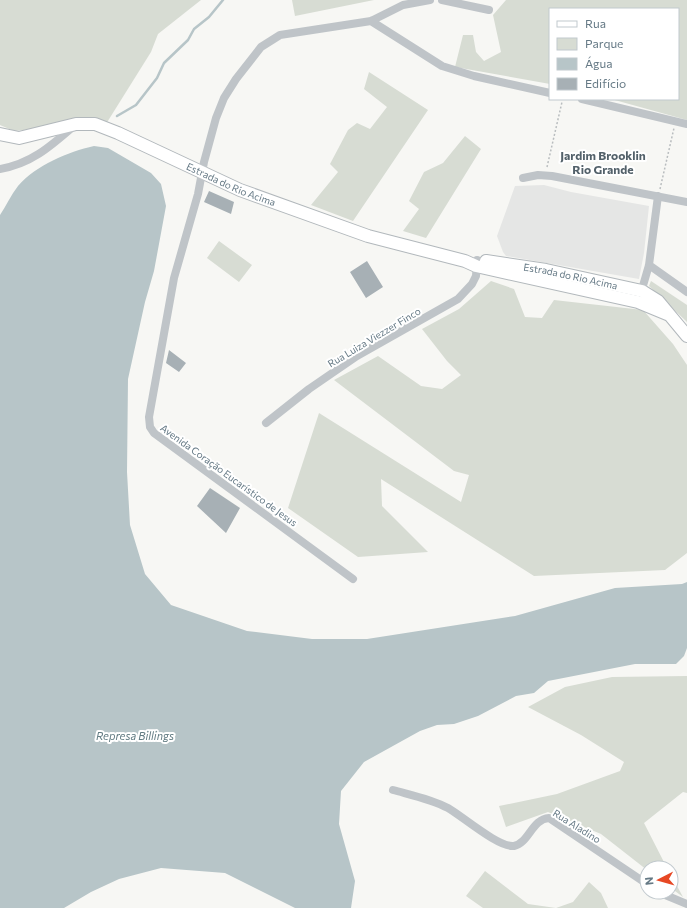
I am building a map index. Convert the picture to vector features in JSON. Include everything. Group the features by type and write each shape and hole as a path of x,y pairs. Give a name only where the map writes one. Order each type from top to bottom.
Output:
{"main road":[{"name":"Estrada do Rio Acima","path":"0,134 19,138 76,124 95,124 118,132 240,190 368,236 473,262 640,296 667,314 687,336"}],"street":[{"name":"Avenida Coração Eucarístico de Jesus","path":"353,579 154,433 150,426 149,417 174,278 198,194 216,118 224,98 236,78 261,47 270,40 287,33 371,21 403,5 430,0"},
{"path":"442,0 489,10"},
{"path":"371,21 442,66 474,76 549,92"},
{"path":"586,100 687,124"},
{"path":"0,169 28,161 42,153 76,124"},
{"path":"523,178 545,175 687,202"},
{"path":"640,296 649,265 658,196"},
{"name":"Rua Luiza Viezzer Finco","path":"266,423 310,389 357,356 458,299 472,284 476,276 473,262"},
{"path":"649,265 687,292"},
{"name":"Rua Aladino","path":"393,790 422,798 447,808 507,846 515,846 520,843 539,821 543,818 548,818 639,879"},
{"path":"677,900 687,904"}],"path":[{"path":"545,175 562,102"},
{"path":"658,196 676,121"}],"shaded area":[{"path":"544,185 571,192 649,206 644,253 639,279 506,256 497,236 515,186"}],"green space":[{"path":"0,0 201,0 158,34 151,52 106,124 75,121 54,123 33,129 14,131 0,125"},
{"path":"292,0 374,0 295,16"},
{"path":"506,0 687,0 687,120 615,100 679,100 679,8 549,8 549,84 455,67 463,35 473,35 476,52 484,61 501,52 493,15"},
{"path":"369,72 428,110 353,221 311,205 338,172 330,164 348,130 357,123 370,129 387,107 364,89"},
{"path":"465,136 481,149 426,238 403,231 419,209 409,201 424,172 443,163"},
{"path":"219,241 252,265 239,282 207,258"},
{"path":"491,281 514,289 525,317 542,318 554,300 643,310 673,344 687,365 687,553 665,570 534,576 381,479 382,506 428,552 358,557 288,508 319,413 461,502 469,475 454,471 334,380 378,356 421,386 442,389 461,375 447,361 422,329 459,309"},
{"path":"651,281 687,305 687,322 649,286"},
{"path":"687,676 687,793 683,792 644,823 663,860 639,860 639,864 601,834 548,812 506,827 499,806 557,794 620,771 624,762 581,735 528,707 565,687 612,677"},
{"path":"485,871 528,904 556,908 483,908 466,896"},
{"path":"589,882 601,893 608,908 556,908 573,902"}],"water":[{"name":"Represa Billings","path":"94,146 108,148 151,173 161,184 166,206 154,271 145,302 128,379 127,472 130,525 145,574 171,605 247,631 312,639 367,639 515,616 615,588 682,584 687,582 687,648 684,656 676,664 635,664 548,681 534,693 516,696 478,716 454,724 437,725 420,731 364,762 341,791 339,824 355,881 351,908 295,908 225,873 161,868 119,879 91,892 64,908 0,908 0,215 13,193 25,178 53,160"}],"building":[{"path":"209,191 234,202 231,214 204,202"},
{"path":"367,261 383,287 366,298 350,272"},
{"path":"169,350 186,363 179,372 166,363"},
{"path":"210,488 240,508 226,533 197,506"}],"waterway":[{"path":"117,116 136,105 157,78 164,63 188,40 194,29 209,17 223,0"}],"district":[{"name":"Jardim Brooklin Rio Grande","path":"603,162"}]}
